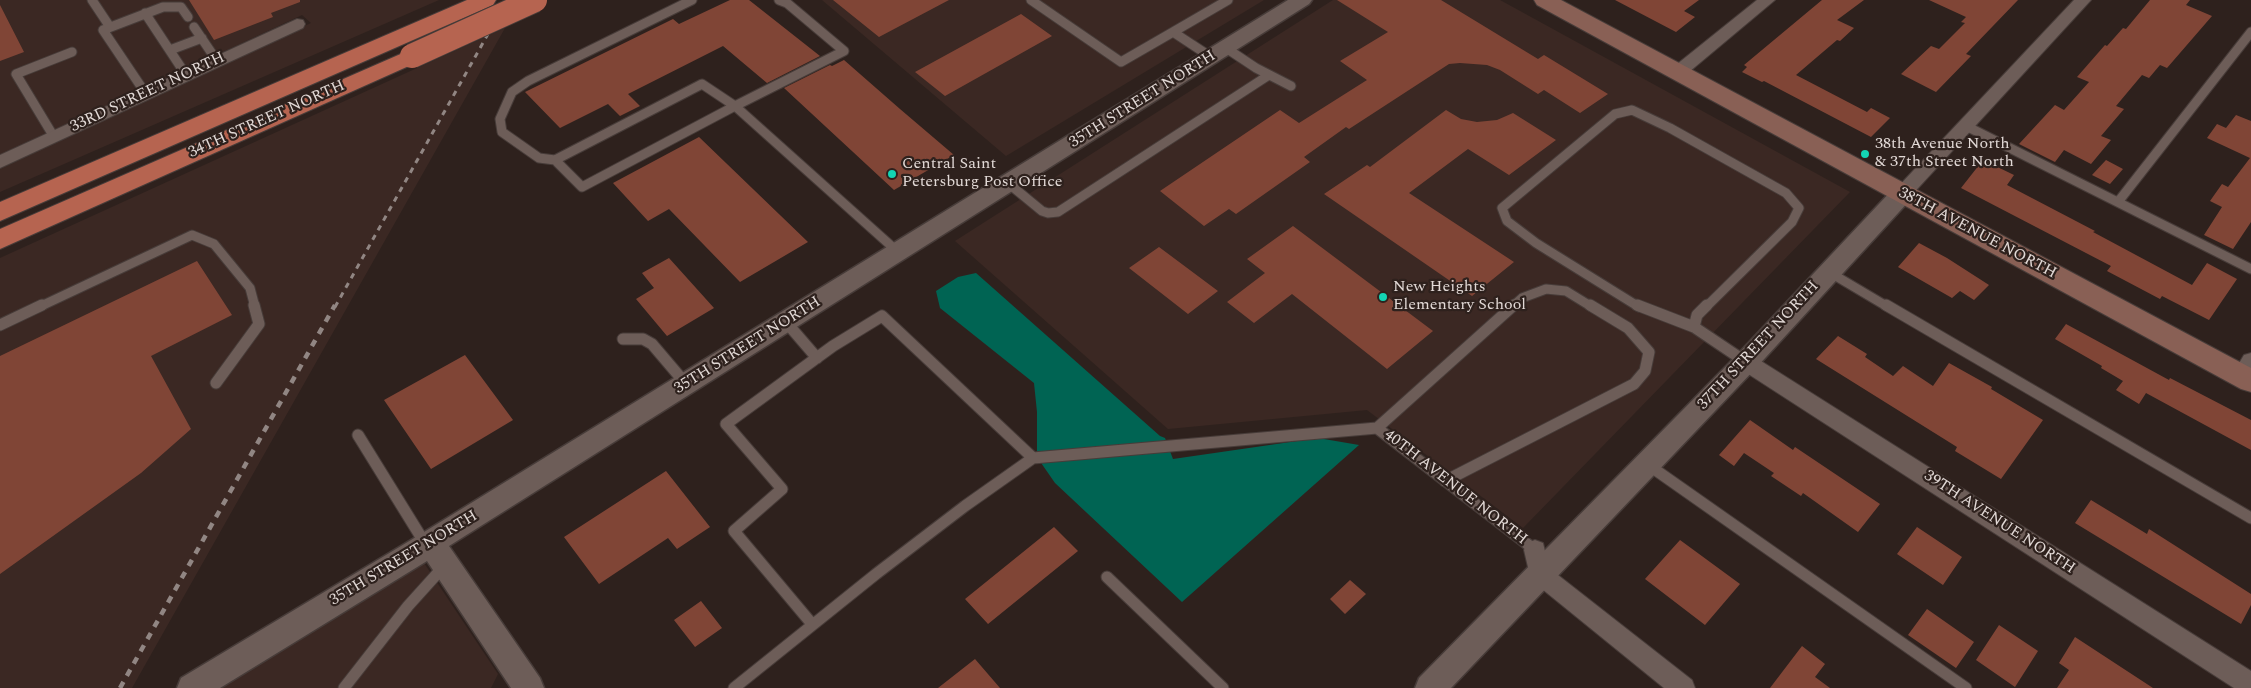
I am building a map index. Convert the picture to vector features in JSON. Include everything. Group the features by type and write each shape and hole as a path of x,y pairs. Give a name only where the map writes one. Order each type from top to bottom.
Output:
{"highway":[{"name":"34TH STREET NORTH","path":"0,212 485,0"},
{"name":"34TH STREET NORTH","path":"0,240 535,0"}],"main road":[{"name":"38TH AVENUE NORTH","path":"1545,0 1902,194 2248,373"}],"street":[{"name":"35TH STREET NORTH","path":"192,688 434,551 686,384 1302,0"},
{"path":"1677,73 1767,0"},
{"name":"37TH STREET NORTH","path":"1430,688 1537,562 1647,463 1746,362 2083,0"},
{"name":"33RD STREET NORTH","path":"0,162 296,24"},
{"name":"39TH AVENUE NORTH","path":"1746,362 2251,685"},
{"path":"434,551 529,688"},
{"name":"40TH AVENUE NORTH","path":"1537,562 1683,688"}],"lane":[{"path":"92,0 110,27"},
{"path":"145,13 154,4 151,0"},
{"path":"692,0 528,82 512,92 500,119 502,132 539,158 555,160 702,84 735,106 898,252"},
{"path":"555,160 582,187 844,51 787,4 779,0"},
{"path":"1031,0 1121,62 1228,0"},
{"path":"146,94 103,30 162,7 181,7 188,17"},
{"path":"145,13 186,75"},
{"path":"194,27 218,61"},
{"path":"1172,32 1291,86"},
{"path":"2118,202 2251,32"},
{"path":"170,50 202,38"},
{"path":"54,137 16,74 72,52"},
{"path":"1008,183 1042,211 1048,213 1058,212 1269,75"},
{"path":"1694,327 1697,315 1792,222 1799,208 1786,193 1670,128 1632,110 1615,114 1502,208 1507,221 1552,253 1643,309 1694,327 1746,362"},
{"path":"1966,126 2251,269"},
{"path":"0,326 192,235 214,244 250,288 259,324 216,383"},
{"path":"1829,272 2251,518"},
{"path":"734,688 812,624 965,506 1033,458 1377,428 1522,298 1546,289 1566,291 1628,328 1648,352 1645,371 1634,384 1445,481"},
{"path":"812,624 734,531 782,490 726,424 817,358 882,316 1033,458"},
{"path":"786,322 817,358"},
{"path":"623,340 642,339 652,344 686,384"},
{"name":"40TH AVENUE NORTH","path":"1377,428 1445,481 1537,562"},
{"path":"344,688 408,606 434,551 358,435"},
{"path":"1647,463 1966,688"},
{"path":"1107,577 1224,688"}],"shaded area":[{"path":"0,0 439,0 0,192 0,169 311,23 302,15 0,156"},
{"path":"822,0 1264,0 1006,156"},
{"name":"New Heights Elementary School","path":"1333,0 1500,0 1850,192 1523,528 1367,410 1168,429 955,241"},
{"path":"505,28 132,688 0,688 0,258"},
{"path":"976,273 1160,436 1165,438 1173,459 1318,438 1359,445 1182,602 1055,483 1037,457 1037,412 1034,383 940,308 936,291 958,277"},
{"path":"422,560 498,674 491,688 213,688"}],"building":[{"path":"189,0 300,0 300,2 271,13 273,17 214,40"},
{"path":"730,0 749,0 820,56 767,83 723,46 628,94 640,106 620,116 608,104 560,128 525,92 673,19 679,24"},
{"path":"833,0 949,0 879,37"},
{"path":"1337,0 1441,0 1538,59 1544,55 1608,94 1580,113 1544,90 1538,94 1500,70 1487,65 1449,64 1349,129 1346,127 1304,157 1310,162 1236,214 1229,209 1204,226 1160,191 1280,110 1299,123 1367,80 1340,61 1388,32"},
{"path":"1615,0 1699,0 1684,11 1695,17 1676,32"},
{"path":"1822,0 1864,0 1837,20 1854,28 1796,75 1867,112 1871,108 1890,118 1871,137 1764,81 1762,82 1742,72 1747,67 1744,65"},
{"path":"1929,0 2018,0 1966,54 1971,56 1936,92 1901,74 1931,46 1939,49 1965,23 1961,22 1966,17"},
{"path":"2150,0 2190,0 2186,5 2212,16 2167,68 2160,65 2149,78 2142,75 2116,106 2124,109 2101,136 2111,140 2091,164 2064,150 2055,162 2019,144 2055,105 2064,110 2089,82 2077,77 2105,45 2107,46 2123,28 2126,29"},
{"path":"0,5 24,52 0,61"},
{"path":"1021,14 1052,36 945,96 915,72"},
{"path":"844,60 954,155 894,190 784,88"},
{"path":"1446,110 1461,119 1477,122 1497,120 1513,113 1556,140 1509,175 1468,149 1409,193 1514,262 1472,296 1324,194 1367,165 1370,167"},
{"path":"2236,115 2251,121 2251,222 2233,249 2204,235 2222,207 2210,201 2222,184 2228,187 2250,158 2207,138 2217,124 2226,128"},
{"path":"699,137 808,242 740,282 669,209 648,221 613,183"},
{"path":"1983,160 2014,175 2007,185 2192,285 2207,263 2237,279 2209,320 2162,296 2160,299 2107,271 2111,266 1961,188"},
{"path":"2106,160 2123,169 2110,184 2092,175"},
{"path":"1293,226 1433,331 1387,369 1292,294 1254,323 1227,302 1265,273 1247,259"},
{"path":"1919,243 1947,258 1989,285 1974,300 1960,291 1952,298 1898,267"},
{"path":"1159,247 1218,291 1188,314 1129,268"},
{"path":"669,258 714,308 667,336 636,299 654,288 642,273"},
{"path":"197,261 232,315 151,356 191,429 141,473 0,574 0,356"},
{"path":"2066,324 2169,380 2170,378 2251,420 2251,450 2146,393 2139,404 2116,390 2123,381 2101,368 2102,366 2055,339"},
{"path":"1838,336 1867,354 1865,357 1893,376 1903,366 1933,386 1949,363 1992,387 1991,389 2043,420 2001,479 1955,451 1957,447 1816,359"},
{"path":"465,355 513,420 431,469 384,400"},
{"path":"1750,420 1793,450 1795,447 1880,504 1858,532 1803,493 1801,496 1771,476 1774,473 1744,453 1734,466 1719,455"},
{"path":"666,471 710,527 677,549 668,538 599,584 564,537"},
{"path":"2091,500 2147,534 2149,529 2251,594 2251,605 2241,624 2075,523"},
{"path":"1054,527 1078,551 988,624 965,599"},
{"path":"1917,527 1962,557 1943,585 1897,554"},
{"path":"1680,540 1740,584 1705,625 1645,579"},
{"path":"1350,580 1366,594 1345,614 1330,599"},
{"path":"701,601 722,628 695,647 674,620"},
{"path":"1927,609 1974,642 1956,668 1908,635"},
{"path":"1999,625 2038,651 2015,687 1976,660"},
{"path":"2075,637 2153,688 2057,688 2069,670 2059,663"},
{"path":"1802,646 1825,664 1815,677 1830,688 1770,688"},
{"path":"975,659 1000,688 938,688"}],"railway":[{"path":"335,307 507,0"},
{"path":"120,688 335,305"}],"place":[{"name":"38th Avenue North & 37th Street North","path":"1865,154"},
{"name":"Central Saint Petersburg Post Office","path":"892,174"},
{"name":"New Heights Elementary School","path":"1383,297"}]}
